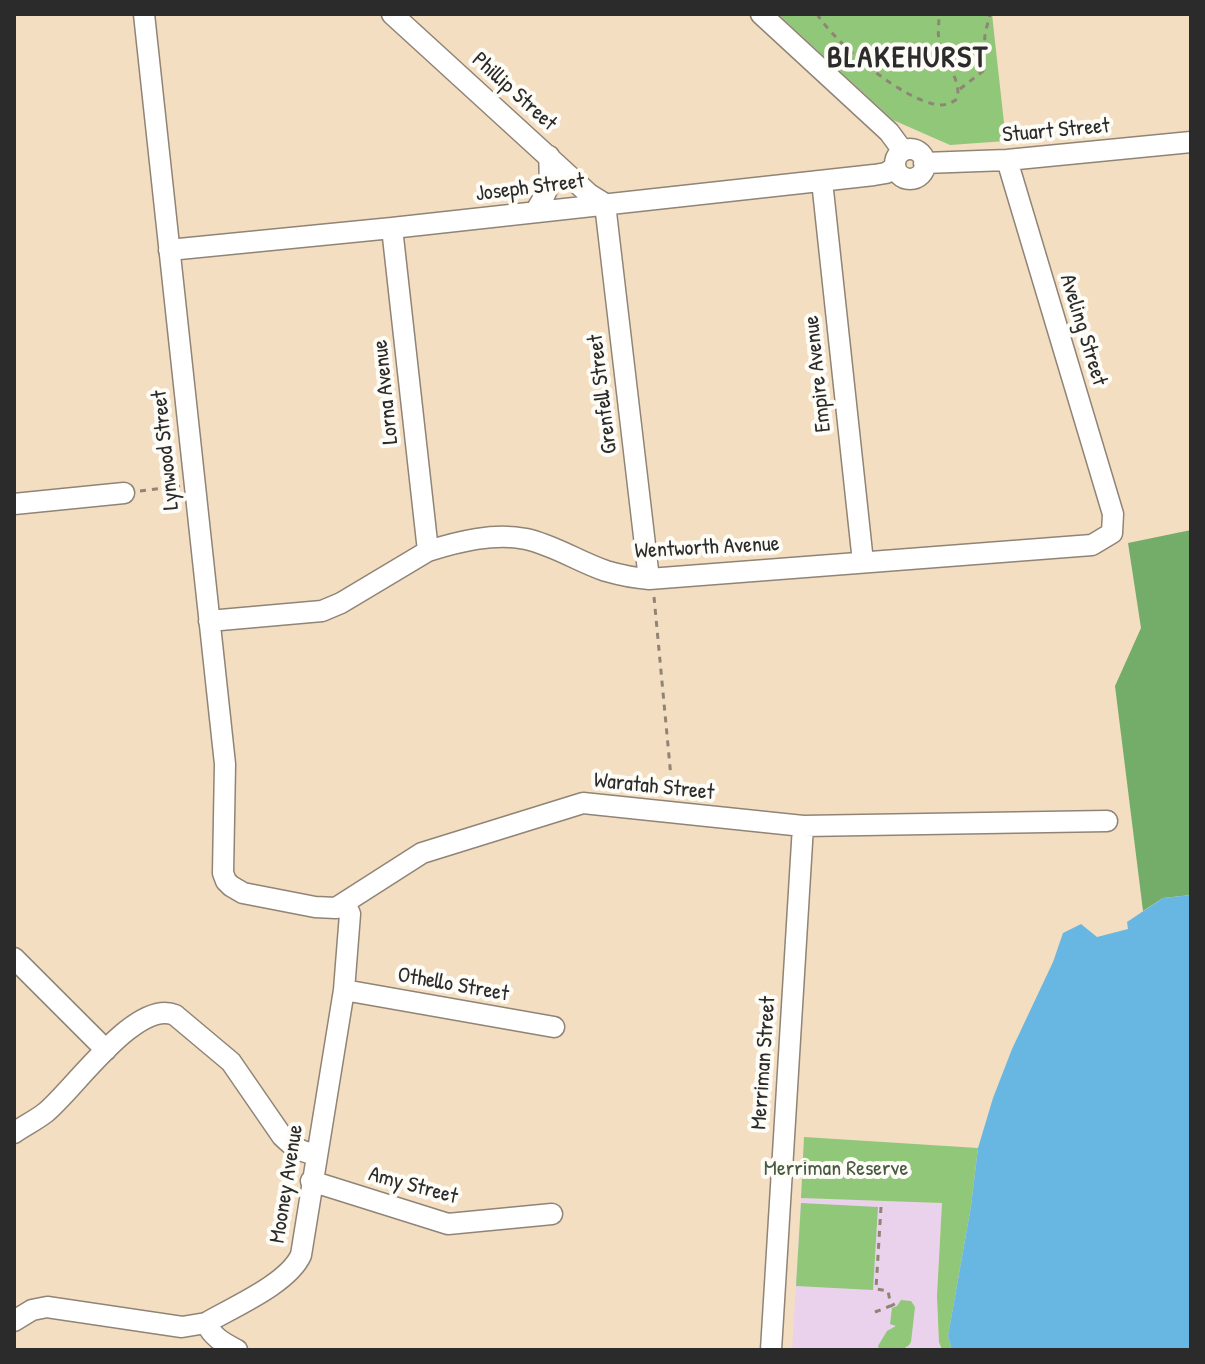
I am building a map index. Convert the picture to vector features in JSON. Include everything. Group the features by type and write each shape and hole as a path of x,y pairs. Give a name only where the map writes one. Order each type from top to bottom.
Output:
{"street":[{"name":"Lynwood Street","path":"144,14 226,779 223,867 226,881 243,893 315,907 336,908 345,903"},
{"name":"Phillip Street","path":"392,14 589,194 605,204"},
{"path":"761,14 889,132 899,159"},
{"name":"Stuart Street","path":"899,159 913,150 917,151 924,163 1007,160 1191,142"},
{"path":"535,212 551,180 549,156"},
{"name":"Joseph Street","path":"169,250 874,175 886,173 899,159"},
{"name":"Aveling Street","path":"1007,160 1113,514"},
{"name":"Empire Avenue","path":"822,181 863,562"},
{"name":"Grenfell Street","path":"605,204 649,579"},
{"name":"Lorna Avenue","path":"392,228 428,551"},
{"path":"14,504 124,493"},
{"name":"Wentworth Avenue","path":"209,621 322,611 428,551 482,539 522,538 604,570 649,579 1092,545 1112,533 1113,514"},
{"name":"Waratah Street","path":"345,903 422,853 578,804 803,826 1107,821"},
{"name":"Merriman Street","path":"771,1350 803,826"},
{"name":"Mooney Avenue","path":"14,1321 32,1310 47,1307 182,1327 206,1323 282,1279 295,1266 301,1255 344,990 350,914 345,903"},
{"path":"14,958 106,1050"},
{"name":"Othello Street","path":"344,990 554,1027"},
{"path":"14,1133 47,1112 129,1028 153,1015 171,1012 231,1062 290,1145 316,1155"},
{"name":"Amy Street","path":"311,1181 448,1224 552,1214"},
{"path":"206,1323 219,1341 237,1350"}],"path":[{"path":"817,14 846,48 902,91 937,105 949,104 957,99 960,89 983,71 985,34 990,14"},
{"path":"939,14 937,33 940,48 960,89"},
{"path":"124,493 194,484"},
{"path":"649,579 653,590 672,788 667,811"},
{"path":"881,1207 876,1289 888,1291 891,1306"},
{"path":"875,1312 891,1306 897,1299"}],"shaded area":[{"path":"801,1198 942,1203 937,1296 942,1350 792,1350"}],"green space":[{"path":"778,14 992,14 1006,141 950,145 893,120"},
{"path":"1191,530 1191,895 1163,898 1143,911 1115,686 1141,628 1128,543"},
{"name":"Merriman Reserve","path":"804,1137 978,1148 948,1336 952,1350 942,1350 939,1342 937,1296 942,1203 801,1198"},
{"path":"801,1203 878,1207 873,1290 796,1286"},
{"path":"901,1300 911,1301 915,1307 911,1342 902,1350 879,1350 878,1346 887,1331 896,1326 890,1324 892,1308"}],"water":[{"path":"1191,895 1191,1350 952,1350 948,1336 978,1148 1012,1049 1053,962 1063,933 1081,924 1097,937 1128,929 1127,922 1163,898"}],"district":[{"name":"BLAKEHURST","path":"908,59"}]}
